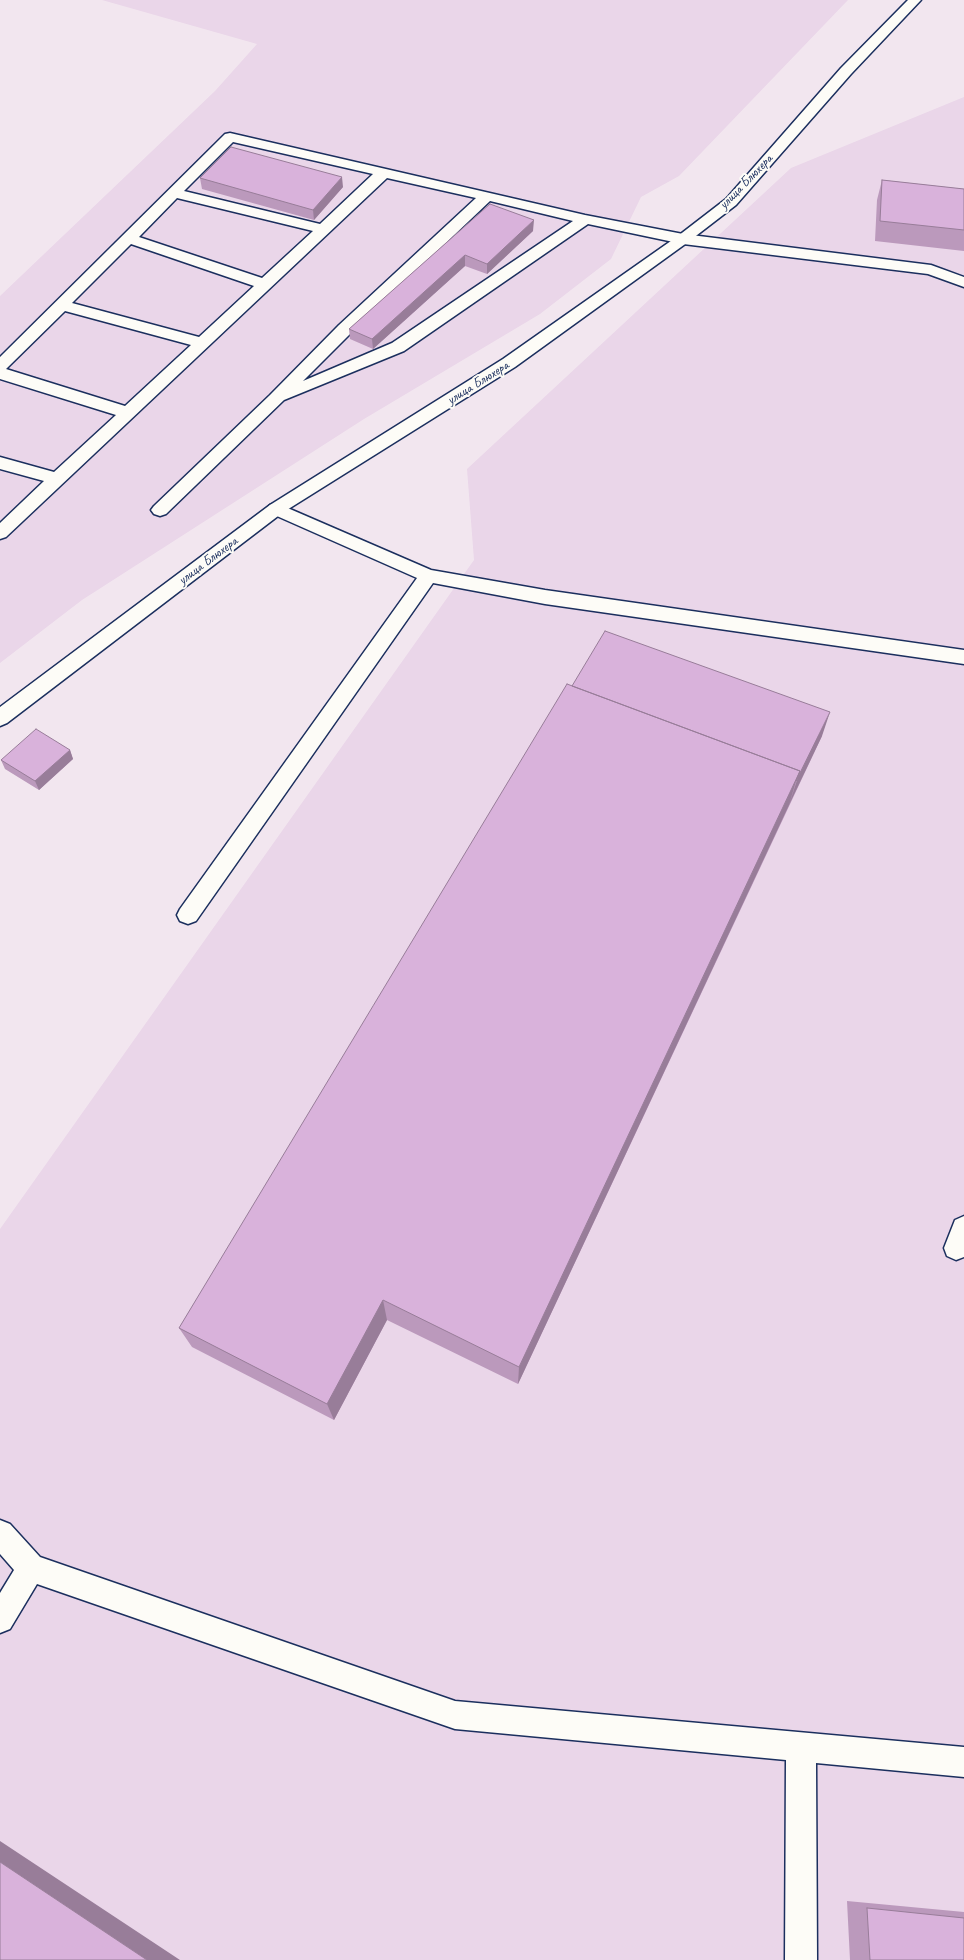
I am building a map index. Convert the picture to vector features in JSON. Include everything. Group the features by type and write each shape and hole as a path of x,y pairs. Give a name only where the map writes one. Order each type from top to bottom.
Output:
{"street":[{"name":"улица Блюхера","path":"0,718 276,509 509,363 683,239 731,202 846,71 915,0"},
{"path":"0,366 230,138 486,197 683,239 931,270 964,282"},
{"path":"0,533 383,173"},
{"path":"174,193 323,229"},
{"path":"160,510 276,399 345,329 486,197"},
{"path":"276,399 398,347 585,219"},
{"path":"128,238 264,284"},
{"path":"62,305 203,342"},
{"path":"0,373 128,413"},
{"path":"0,463 57,479"},
{"path":"276,509 428,576 545,597 964,657"},
{"path":"188,915 428,576"},
{"path":"0,1534 31,1568 455,1715 964,1762"},
{"path":"0,1619 31,1568"},
{"path":"801,1747 801,1960"}],"shaded area":[{"path":"102,0 848,0 679,176 641,197 611,259 540,314 364,419 82,600 0,663 0,296 215,91 257,44"},
{"path":"964,97 964,1960 0,1960 0,1229 474,560 467,469 791,168"}],"building":[{"path":"231,147 342,177 313,210 200,178"},
{"path":"882,180 964,189 964,230 880,221"},
{"path":"490,204 534,220 487,264 465,255 372,339 349,329"},
{"path":"605,631 830,712 796,781 800,771 572,686"},
{"path":"567,684 800,771 519,1367 383,1300 327,1404 179,1328"},
{"path":"36,729 70,750 35,781 1,760"},
{"path":"0,1862 147,1960 0,1960"},
{"path":"867,1908 964,1918 964,1960 870,1960"}]}
